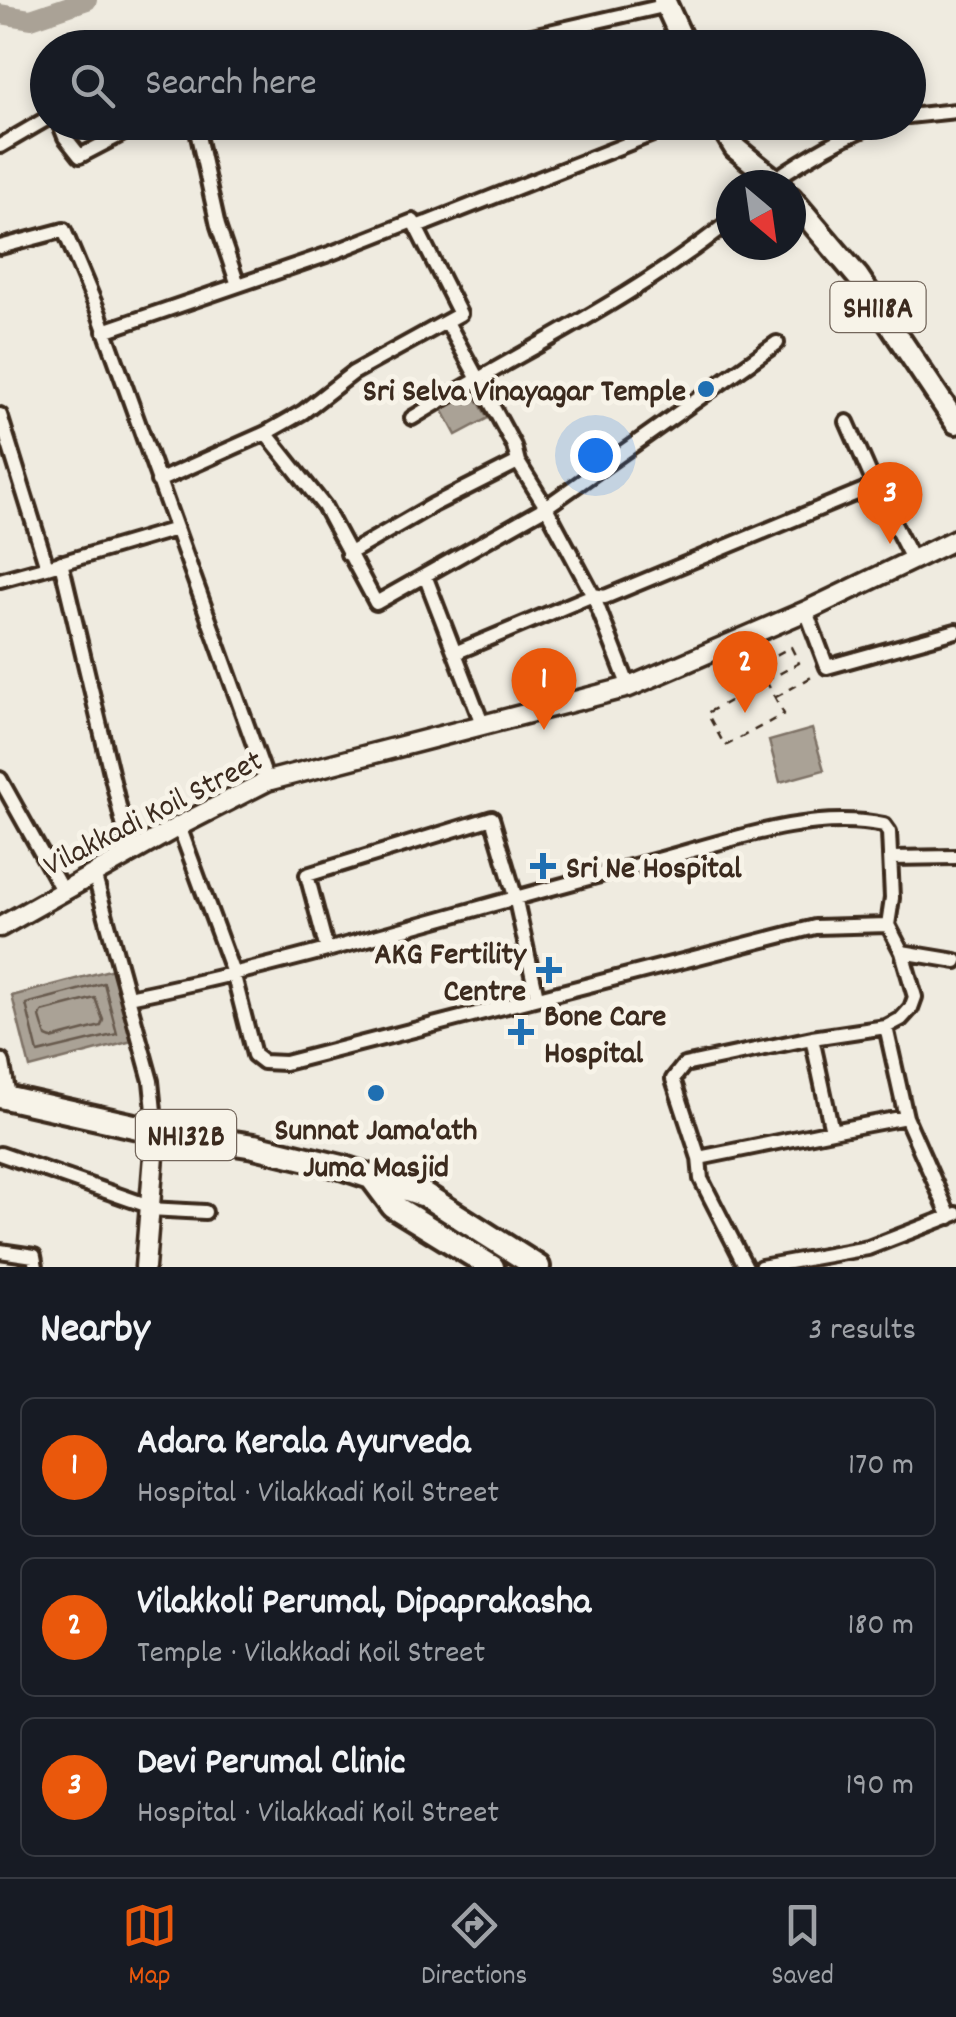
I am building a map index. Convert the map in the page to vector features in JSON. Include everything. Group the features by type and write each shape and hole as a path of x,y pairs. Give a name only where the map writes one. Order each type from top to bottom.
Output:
{"highway":[{"name":"NH132B","path":"3,1096 156,1131 254,1146 372,1178 425,1195 538,1267"},
{"path":"372,1178 393,1206 492,1267"}],"main road":[{"path":"667,2 679,30"},
{"name":"SH118A","path":"731,140 761,170"},
{"name":"SH118A","path":"806,216 858,277 956,423"}],"street":[{"path":"553,30 667,2"},
{"path":"926,114 956,111"},
{"path":"0,146 30,128"},
{"path":"67,140 80,156 111,140"},
{"path":"199,140 218,226 238,285"},
{"path":"416,227 637,140"},
{"path":"802,170 844,140"},
{"path":"104,331 330,254 413,221 460,314 353,373 303,412 266,433 158,481"},
{"path":"0,247 64,230 268,781"},
{"path":"412,418 559,336 630,292 716,231"},
{"path":"446,322 593,595 629,687"},
{"path":"266,433 324,506 376,603 546,508 777,343"},
{"path":"0,415 54,564 130,853"},
{"path":"847,422 912,560"},
{"path":"348,554 433,504 518,462"},
{"path":"457,652 593,595 605,597 876,485"},
{"path":"0,580 176,529"},
{"name":"Vilakkadi Koil Street","path":"0,927 179,826 268,781 629,687 956,539"},
{"path":"426,578 484,726"},
{"path":"806,610 827,667 956,631"},
{"path":"0,779 62,890"},
{"path":"327,950 307,875 492,818 538,998"},
{"path":"129,997 234,976 515,896 814,821 884,825 889,832 891,858 888,925 902,952 915,997 912,1008 886,1027 684,1065 673,1079 699,1158 701,1180 746,1267"},
{"path":"179,826 234,976 254,1055 264,1062 285,1063 815,927 888,925"},
{"path":"891,858 956,857"},
{"path":"94,873 151,1081 156,1131 145,1267"},
{"path":"902,952 956,961"},
{"path":"761,1267 868,1248 953,1215 906,1117 886,1027"},
{"path":"812,1038 832,1131"},
{"path":"0,1063 3,1096"},
{"path":"699,1158 906,1117"},
{"path":"0,1154 149,1208 205,1212"},
{"path":"0,1251 34,1256 36,1267"}],"path":[{"path":"766,681 758,665 791,646 800,663 766,681 707,713 725,746 784,714 766,681"},
{"path":"775,698 827,667"}],"water":[{"path":"471,389 488,418 456,435 440,405"},
{"path":"812,729 824,770 780,782 769,741"},
{"path":"113,969 132,1041 30,1068 12,996"}],"waterway":[{"path":"0,14 31,19 87,0"}],"place":[{"name":"Sri Selva Vinayagar Temple","path":"706,389"},
{"name":"Devi Perumal Clinic","path":"890,544"},
{"name":"Vilakkoli Perumal, Dipaprakasha","path":"745,713"},
{"name":"Adara Kerala Ayurveda","path":"544,730"},
{"name":"Sri Ne Hospital","path":"543,866"},
{"name":"AKG Fertility Centre","path":"549,970"},
{"name":"Bone Care Hospital","path":"521,1032"},
{"name":"Sunnat Jama'ath Juma Masjid","path":"376,1093"}]}
